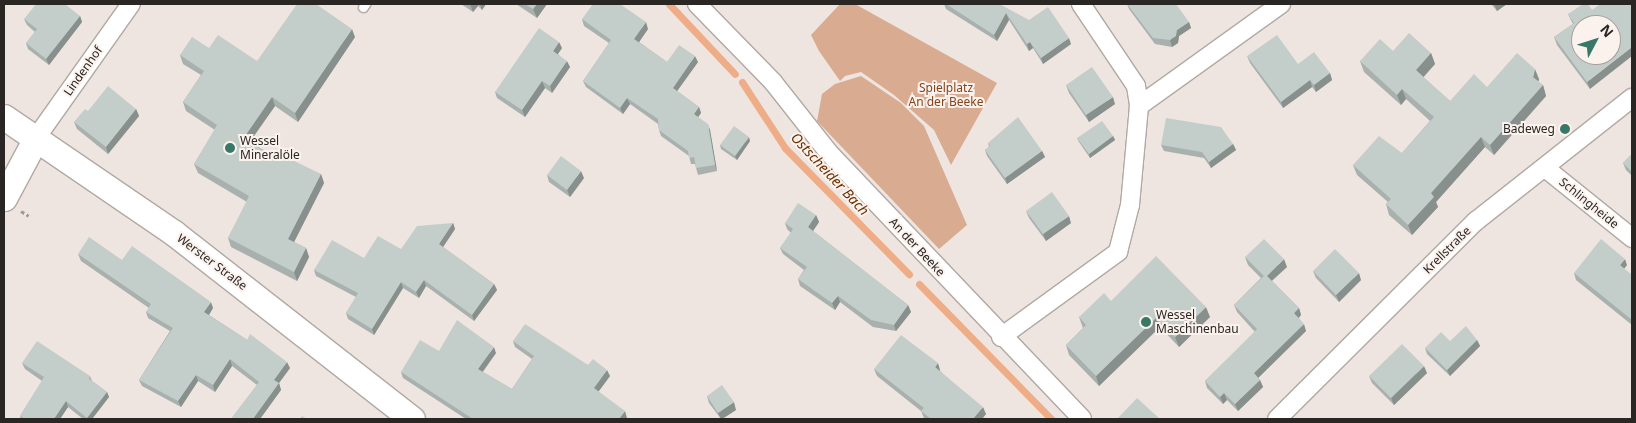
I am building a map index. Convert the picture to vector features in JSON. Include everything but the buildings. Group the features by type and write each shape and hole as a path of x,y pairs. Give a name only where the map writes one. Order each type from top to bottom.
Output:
{"main road":[{"name":"Werster Straße","path":"4,117 229,274 412,419"},
{"path":"4,198 36,138"}],"street":[{"name":"Lindenhof","path":"36,138 131,4"},
{"name":"An der Beeke","path":"697,4 773,82 828,153 1001,338 1082,419"},
{"path":"1001,338 1118,252 1130,205 1139,106 1136,86 1082,4"},
{"path":"1139,106 1281,4"},
{"name":"Krellstraße","path":"1277,419 1476,221 1632,98"},
{"name":"Schlingheide","path":"1545,168 1632,238"}],"green space":[{"name":"Spielplatz An der Beeke","path":"840,4 855,4 997,83 951,165 934,130 894,95 861,72 845,76 840,81 819,51 811,35"},
{"path":"861,76 901,103 924,126 967,225 939,249 817,121 822,94 835,84"}],"waterway":[{"name":"Ostscheider Bach","path":"669,4 735,74"},
{"name":"Ostscheider Bach","path":"742,82 785,148 909,274"},
{"name":"Ostscheider Bach","path":"919,284 1051,419"}],"place":[{"name":"Badeweg","path":"1565,129"},
{"name":"Wessel Mineralöle","path":"230,148"},
{"name":"Wessel Maschinenbau","path":"1146,322"}]}
